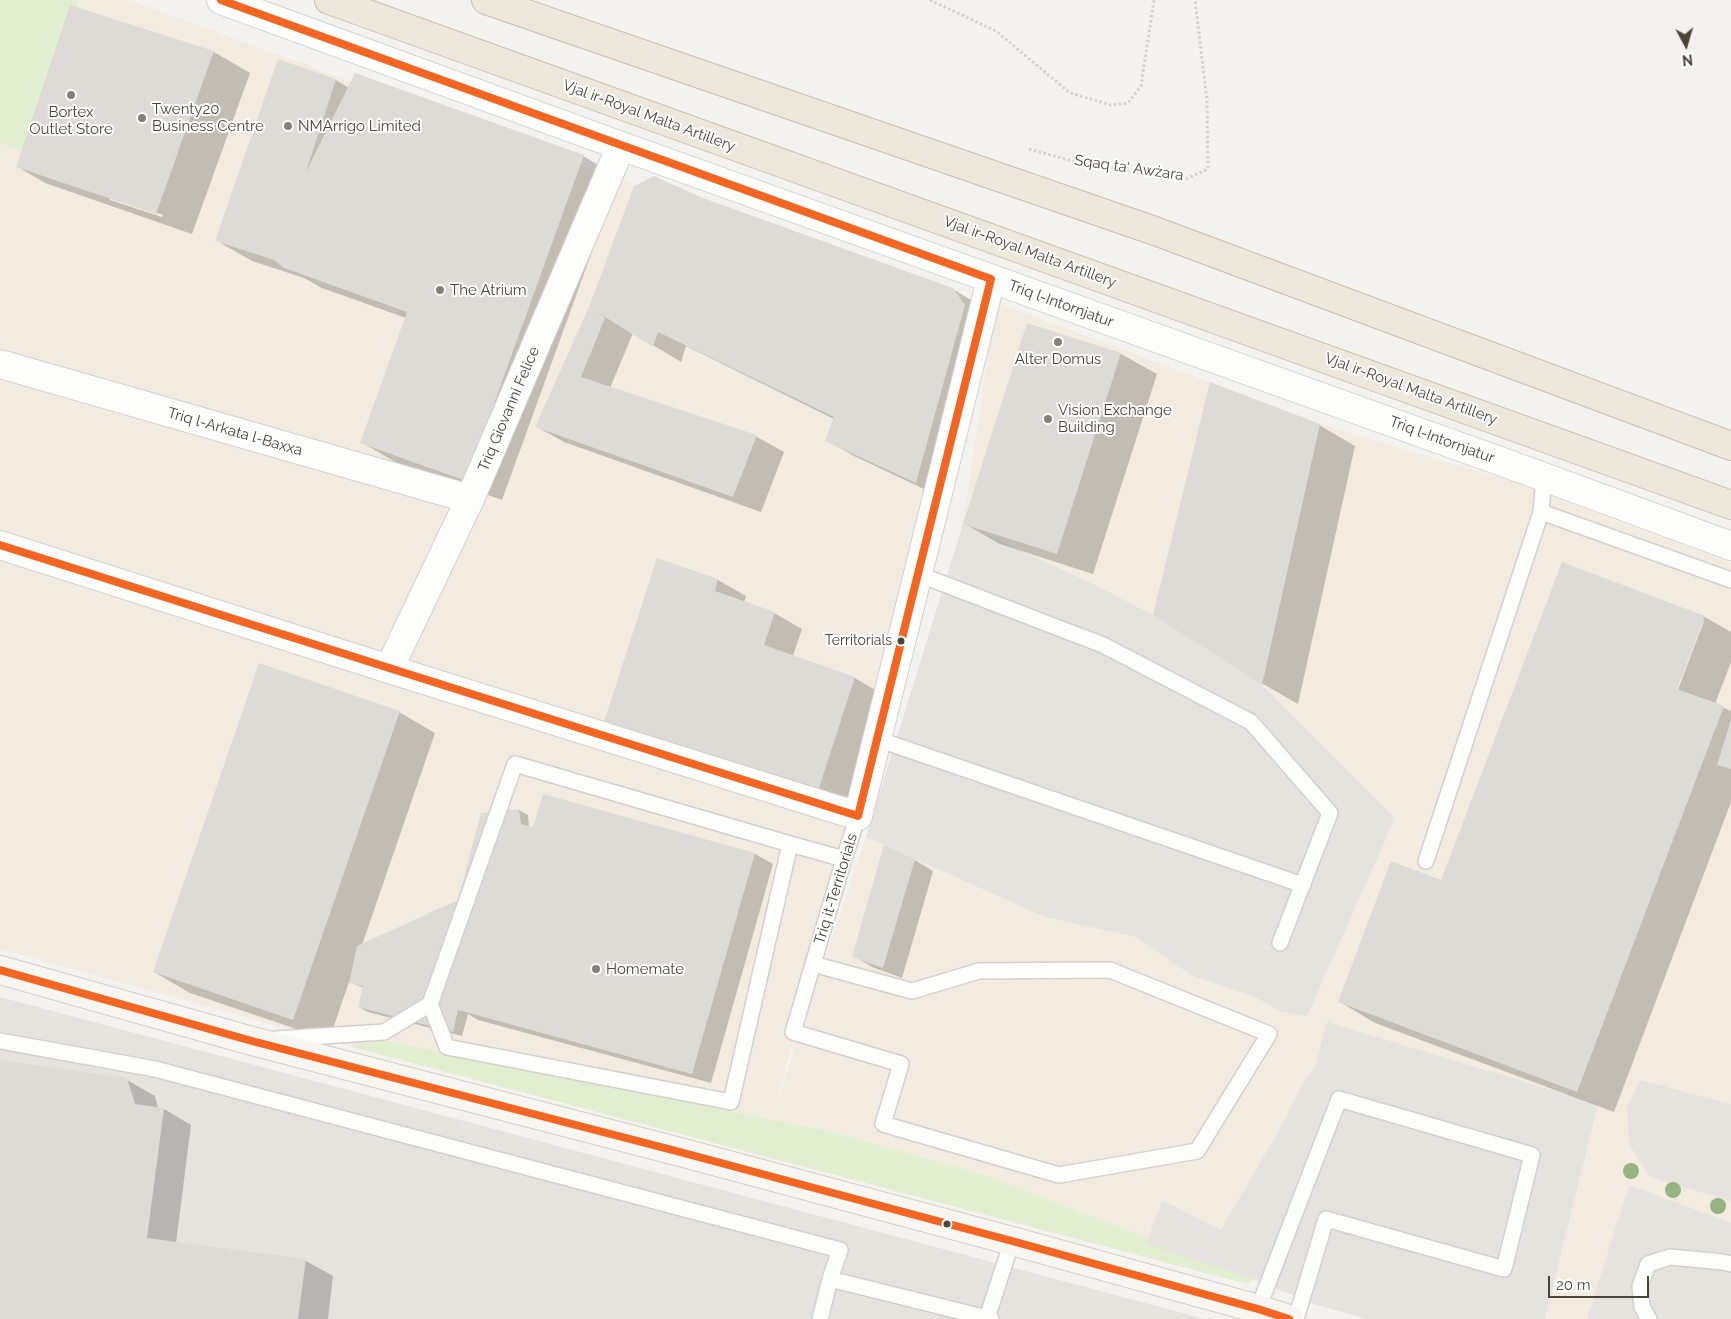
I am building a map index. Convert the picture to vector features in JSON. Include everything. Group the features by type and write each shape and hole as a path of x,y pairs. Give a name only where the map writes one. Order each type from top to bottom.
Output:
{"highway":[{"name":"Vjal ir-Royal Malta Artillery","path":"329,0 1731,505"},
{"path":"486,0 1155,231 1731,446"}],"street":[{"name":"Triq l-Intornjatur","path":"221,0 1731,546"},
{"name":"Triq Giovanni Felice","path":"389,669 470,499 621,146"},
{"name":"Triq it-Territorials","path":"858,816 991,279"},
{"name":"Triq l-Arkata l-Baxxa","path":"0,364 470,499"},
{"path":"0,545 858,816"},
{"path":"0,970 252,1041 680,1152 1012,1241 1289,1319"}],"lane":[{"path":"1426,860 1541,512 1544,477"},
{"path":"1541,512 1731,580"},
{"path":"918,574 1103,645 1251,722 1330,813 1280,943"},
{"path":"877,739 1303,885"},
{"path":"252,1041 384,1032 430,1004 515,764 844,859"},
{"name":"Triq it-Territorials","path":"813,964 912,991 979,971 1110,970 1269,1034 1198,1151 1058,1175 883,1124 901,1064 793,1032 813,964 844,859 858,816"},
{"path":"430,1004 447,1047 731,1102 790,844"},
{"path":"0,1041 155,1069 840,1250 830,1279 820,1319"},
{"path":"1258,1309 1339,1099 1532,1155 1504,1270 1326,1219 1296,1319"},
{"path":"830,1279 989,1319 1012,1241"},
{"path":"1649,1319 1642,1307 1640,1286 1648,1264 1670,1256 1731,1264"}],"path":[{"path":"930,0 996,31 1070,93 1111,105 1128,103 1141,86 1154,0"},
{"name":"Sqaq ta' Awżara","path":"1029,149 1087,165 1186,179 1208,169 1207,100 1196,0"}],"shaded area":[{"path":"0,0 129,0 577,164 957,298 996,302 1320,424 1510,481 1731,563 1731,1319 1363,1319 1317,1305 988,1176 837,1133 383,1040 348,1046 0,949","holes":["995,308 963,524 866,837 775,1107"]},
{"path":"963,524 1095,585 1153,615 1262,685 1395,818 1307,1016 1281,1012 1255,997 1191,975 1136,937 1045,917 866,837"},
{"path":"0,997 1205,1319 0,1319"},
{"path":"1327,1022 1598,1104 1545,1319 1369,1319 1317,1305 1253,1279 1146,1244 1162,1200 1221,1230 1286,1118 1302,1085 1315,1067"},
{"path":"1640,1080 1731,1104 1731,1201 1650,1177 1629,1144 1627,1108"},
{"path":"1629,1185 1731,1223 1731,1319 1587,1319"}],"green space":[{"path":"0,0 78,0 25,153 0,142"},
{"path":"383,1040 837,1133 988,1176 1253,1279 1247,1284 348,1046"}],"building":[{"name":"Twenty20 Business Centre","path":"70,5 214,51 156,214 16,167"},
{"name":"The Atrium","path":"278,59 336,79 306,172 355,73 584,155 466,481 360,443 407,312 284,268 274,260 215,241"},
{"path":"654,176 703,198 953,288 965,305 916,483 825,441 834,417 658,332 653,347 597,312 605,318 581,377 757,435 733,497 535,427 589,307 634,186"},
{"name":"Vision Exchange Building","path":"1027,323 1121,353 1057,554 963,524"},
{"path":"1210,382 1320,424 1262,685 1153,615"},
{"path":"657,558 718,579 715,591 775,612 764,645 855,677 819,788 604,722"},
{"path":"1562,562 1705,616 1677,689 1724,706 1577,1092 1338,1002 1391,861 1441,880"},
{"path":"259,663 400,711 293,1020 153,972"},
{"path":"1731,720 1731,769 1717,765"},
{"name":"Homemate","path":"543,794 755,853 692,1074 458,1010 453,1032 358,1007 363,986 349,983 357,946 458,900 481,813 519,809 521,824 533,827"},
{"path":"884,845 915,859 883,968 852,957"},
{"path":"0,1060 127,1078 135,1104 164,1108 147,1238 306,1259 298,1319 0,1319"}],"transit line":[{"path":"0,545 858,816 991,279 221,0"},
{"path":"0,970 252,1041 680,1152 1012,1241 1289,1319"}],"place":[{"name":"Bortex Outlet Store","path":"71,95"},
{"name":"Twenty20 Business Centre","path":"142,118"},
{"name":"NMArrigo Limited","path":"288,126"},
{"name":"The Atrium","path":"440,290"},
{"name":"Alter Domus","path":"1058,342"},
{"name":"Vision Exchange Building","path":"1048,419"},
{"name":"Territorials","path":"901,641"},
{"name":"Homemate","path":"596,969"}]}
